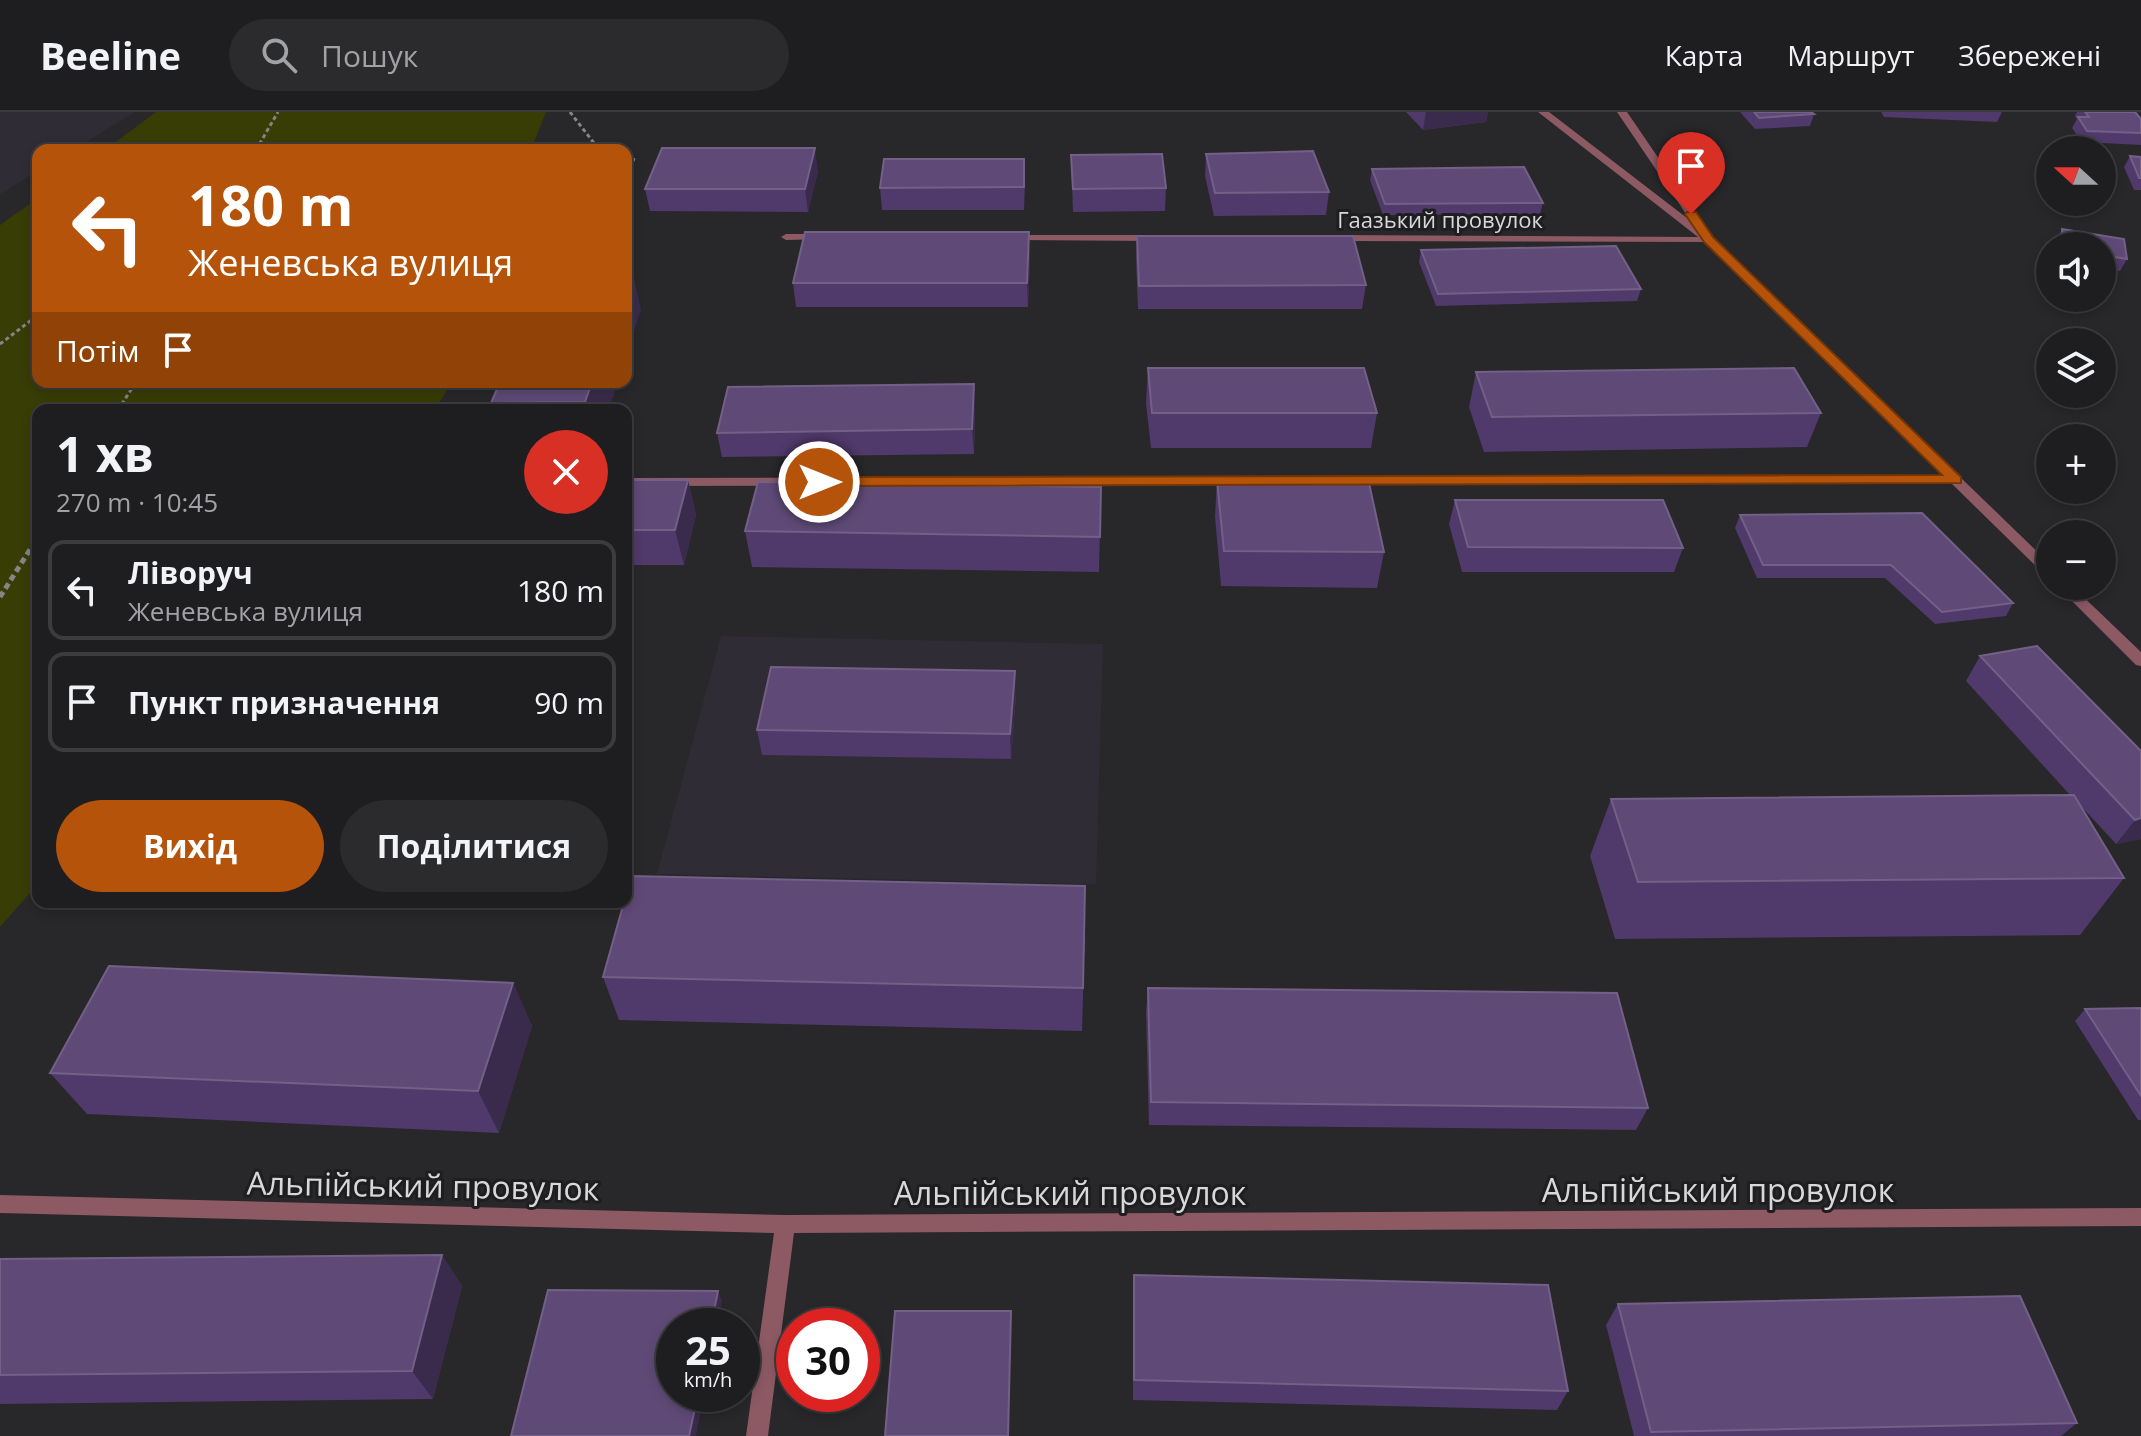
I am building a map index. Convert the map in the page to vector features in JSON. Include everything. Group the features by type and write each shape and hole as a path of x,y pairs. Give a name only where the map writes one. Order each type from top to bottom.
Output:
{"street":[{"path":"1543,112 1709,240 2036,558"},
{"path":"1622,112 1709,240"},
{"path":"786,237 834,237"},
{"path":"993,237 1168,238"},
{"name":"Гаазький провулок","path":"1327,238 1709,240"},
{"path":"632,482 1955,480"},
{"path":"2078,600 2141,661"},
{"name":"Альпійський провулок","path":"0,1204 785,1224 2141,1217"},
{"path":"757,1436 785,1224"}],"path":[{"path":"259,144 278,112"},
{"path":"570,112 595,144"},
{"path":"0,344 32,320"},
{"path":"0,597 32,546"}],"shaded area":[{"path":"0,112 135,112 83,144 32,144 32,175 0,194"},
{"path":"721,636 1103,644 1096,884 657,874"}],"green space":[{"path":"156,112 546,112 533,144 113,144"},
{"path":"32,202 32,388 448,388 439,404 32,404 32,891 0,927 0,225"}],"building":[{"path":"1754,112 1811,112 1814,114 1759,118"},
{"path":"2085,112 2135,112 2141,119 2141,133 2087,131 2078,117 2089,117"},
{"path":"662,148 815,148 805,189 645,189"},
{"path":"1313,151 1329,192 1215,193 1206,154"},
{"path":"1162,154 1166,188 1073,189 1071,155"},
{"path":"2130,156 2141,157 2141,178 2139,178"},
{"path":"884,159 1024,159 1024,187 880,188"},
{"path":"1524,167 1543,203 1385,204 1372,169"},
{"path":"805,232 1029,232 1027,283 793,283"},
{"path":"1137,236 1353,236 1366,285 1139,286"},
{"path":"2116,238 2124,239 2127,259 2116,257"},
{"path":"1616,246 1641,289 1438,294 1421,250"},
{"path":"1148,368 1364,368 1377,413 1152,413"},
{"path":"1794,368 1821,413 1492,417 1476,372"},
{"path":"974,384 972,429 717,433 728,387"},
{"path":"497,388 590,388 585,402 491,403"},
{"path":"632,480 688,480 675,530 632,530"},
{"path":"1217,481 1369,483 1384,552 1224,551"},
{"path":"758,482 1101,487 1100,537 745,531"},
{"path":"1455,500 1663,500 1683,548 1468,547"},
{"path":"1922,513 2013,603 1942,612 1891,565 1763,565 1740,515"},
{"path":"2037,646 2141,751 2141,818 2135,820 1980,656"},
{"path":"771,667 1015,671 1010,734 757,730"},
{"path":"2074,795 2124,878 1638,882 1611,799"},
{"path":"632,876 1085,886 1083,988 603,977 622,908 632,908"},
{"path":"109,966 513,983 478,1091 50,1073"},
{"path":"1148,988 1617,993 1648,1108 1151,1102"},
{"path":"2141,1008 2141,1096 2085,1009"},
{"path":"442,1255 412,1371 0,1375 0,1259"},
{"path":"1134,1275 1548,1285 1568,1391 1134,1380"},
{"path":"548,1290 718,1291 715,1308 656,1308 656,1412 694,1412 689,1436 511,1436"},
{"path":"2020,1296 2077,1423 1651,1432 1618,1304"},
{"path":"895,1311 1011,1311 1008,1436 885,1436"}],"route":[{"path":"819,482 1955,480 1709,240 1691,214"}]}
